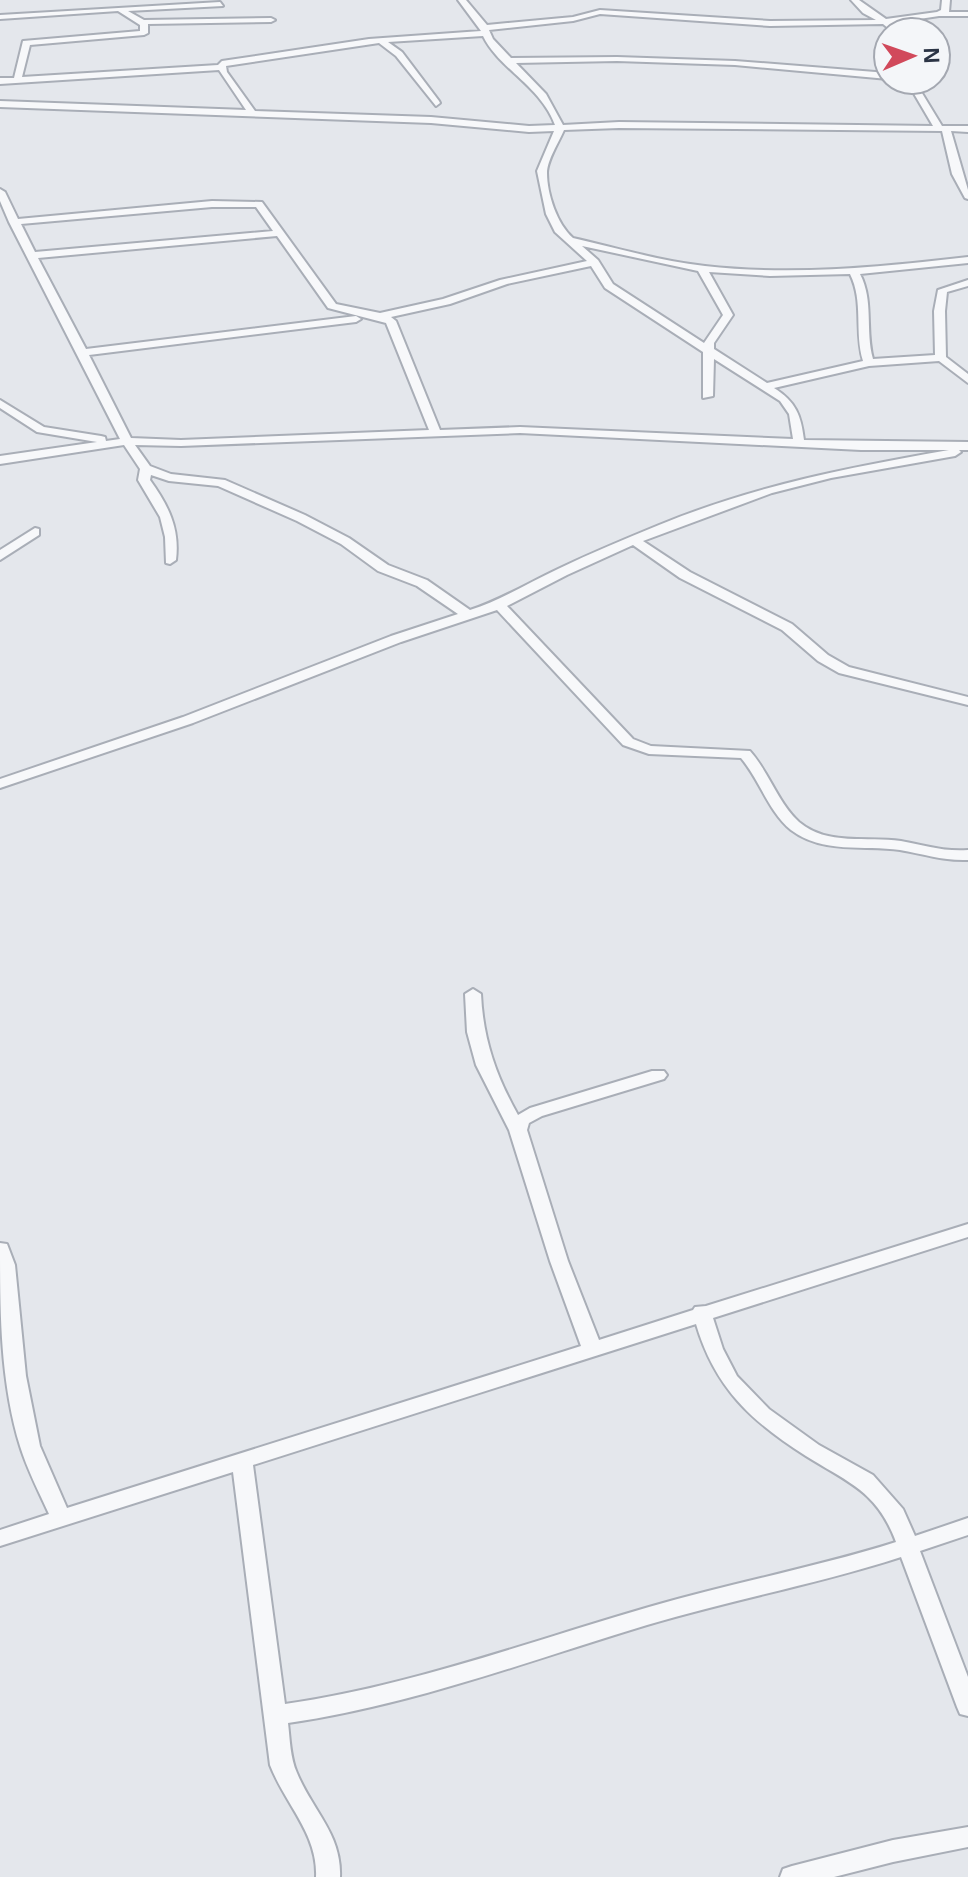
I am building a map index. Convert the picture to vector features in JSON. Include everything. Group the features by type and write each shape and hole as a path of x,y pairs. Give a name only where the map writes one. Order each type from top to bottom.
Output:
{"street":[{"path":"462,0 508,61 543,96 560,128"},
{"path":"855,0 872,16"},
{"path":"939,14 945,11 946,0"},
{"path":"0,17 220,4"},
{"path":"18,78 26,43 144,33 144,24 123,9"},
{"path":"0,81 221,67 228,61 247,58 573,19 598,12 776,24 872,22"},
{"path":"924,16 968,14"},
{"path":"138,21 271,20"},
{"path":"380,40 399,54 436,103"},
{"path":"508,61 617,59 735,63 872,75"},
{"path":"221,67 251,112"},
{"path":"921,96 942,128 957,163 956,173 968,196"},
{"path":"0,104 458,122 507,129 619,125 968,129"},
{"path":"560,128 542,171 551,214 567,240 594,262 609,286 707,352 768,386 795,414 799,443"},
{"path":"2,200 127,441 146,469 169,477 221,483 291,514 345,541 383,568 422,583 466,614"},
{"path":"14,222 250,201 263,206 332,306 391,321 436,433"},
{"path":"33,255 279,233"},
{"path":"567,240 702,269 854,272 968,260"},
{"path":"82,353 381,316 469,295 504,282 594,262"},
{"path":"702,269 728,315 711,339 707,352 707,396"},
{"path":"854,272 865,288 863,321 869,363"},
{"path":"941,358 943,320 938,299 946,289 968,283"},
{"path":"768,386 869,363 941,358 968,380"},
{"path":"0,403 41,430 111,441 181,443 520,430 968,448"},
{"path":"0,460 111,441"},
{"path":"0,784 188,720 466,614 499,605 562,572 635,541 796,481 968,448"},
{"path":"146,469 144,480 169,521 174,541 170,560"},
{"path":"0,556 35,532"},
{"path":"635,541 685,575 787,627 823,658 844,670 968,701"},
{"path":"499,605 628,742 649,750 745,754 789,819 804,832 822,839 904,846 947,857 968,855"},
{"path":"473,994 472,1029 488,1078 518,1130 559,1261 592,1348"},
{"path":"518,1130 522,1120 536,1112 658,1075"},
{"path":"0,1538 702,1312 968,1230"},
{"path":"0,1249 6,1265 16,1376 30,1446 61,1518"},
{"path":"702,1312 713,1349 730,1381 762,1414 785,1431 866,1481 896,1515 968,1707"},
{"path":"242,1460 274,1715 287,1782 324,1843 330,1866 328,1877"},
{"path":"274,1715 310,1711 427,1682 655,1614 910,1546 968,1526"},
{"path":"792,1877 893,1851 968,1837"}]}
